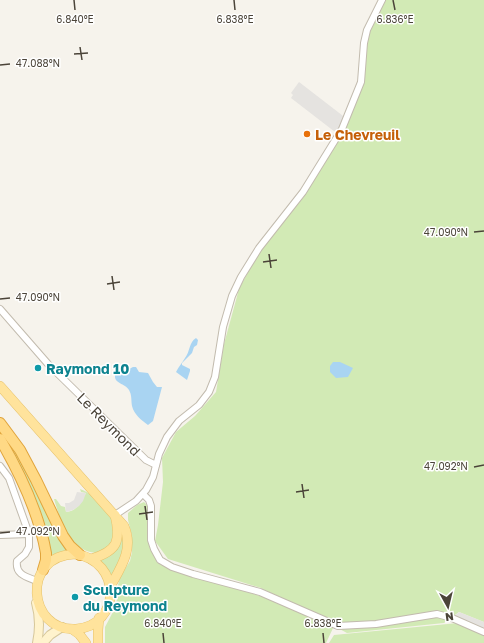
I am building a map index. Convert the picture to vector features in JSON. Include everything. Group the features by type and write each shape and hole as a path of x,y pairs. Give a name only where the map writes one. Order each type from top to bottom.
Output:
{"highway":[{"path":"0,423 20,450 63,536 70,546 80,555"},
{"path":"0,439 21,476 34,511 46,554 43,570"}],"main road":[{"path":"0,386 124,526 128,535 125,561 110,587"},
{"path":"91,559 107,553 116,543 118,533 115,515"},
{"path":"37,583 39,599 43,612 53,624 72,629 85,627 99,618 109,604 111,593 108,578 103,568 91,559 80,555 71,554 53,560 43,570 37,583 34,596 39,615 40,629 37,643"},
{"path":"98,643 99,618"},
{"path":"43,643 50,635 62,627"},
{"path":"72,629 79,634 86,643"}],"street":[{"path":"115,515 143,494 151,482 162,446 171,431 179,421 204,399 213,385 226,314 241,276 259,248 303,192 339,135 347,119 361,82 364,43 367,30 382,0"},
{"name":"Le Reymond","path":"0,309 48,364 146,460 156,465"},
{"path":"0,466 10,478 29,534 29,547 25,554 17,561 17,569 25,577 37,583"},
{"path":"143,494 149,500 151,506 151,540 154,549 160,560 172,567 260,592 338,626 376,624 436,614 452,618 484,632"},
{"path":"0,535 29,534"}],"green space":[{"path":"386,0 484,0 484,622 459,612 444,623 347,633 334,626 326,643 105,643 105,627 114,610 118,596 120,577 130,561 132,552 132,536 128,513 137,505 144,502 148,506 150,549 161,565 260,596 328,623 261,588 168,559 155,541 163,482 162,458 176,432 195,416 216,392 224,344 239,289 254,261 262,247 303,198 341,137 365,78 365,53 369,31"},
{"path":"4,434 27,471 67,551 52,558 49,547 2,436"},
{"path":"80,489 99,501 112,519 114,542 99,553 89,552 81,548 68,535 54,499 56,499 61,506 65,507 66,512 73,510 78,506 86,493 81,492"},
{"path":"121,525 125,532 125,554 112,576 105,565 99,560 105,558"},
{"path":"458,623 484,635 484,643 329,643 334,635"}],"shaded area":[{"path":"299,82 347,119 339,135 291,98 293,95 291,93"},
{"path":"77,492 86,493 83,501 73,510 66,512 65,503 69,503 74,500"},
{"path":"459,612 484,622 484,632 452,618"}],"water":[{"path":"196,338 198,340 192,353 183,362 187,356 192,342"},
{"path":"333,362 340,362 353,368 348,377 336,378 330,372 330,366"},
{"path":"182,363 182,365 190,369 187,380 176,372"},
{"path":"136,367 139,372 148,373 157,387 162,387 153,421 148,425 134,412 129,390 115,378 115,375"}],"place":[{"name":"Le Chevreuil","path":"307,134"},
{"name":"Raymond 10","path":"38,368"},
{"name":"Sculpture du Reymond","path":"75,597"}]}
